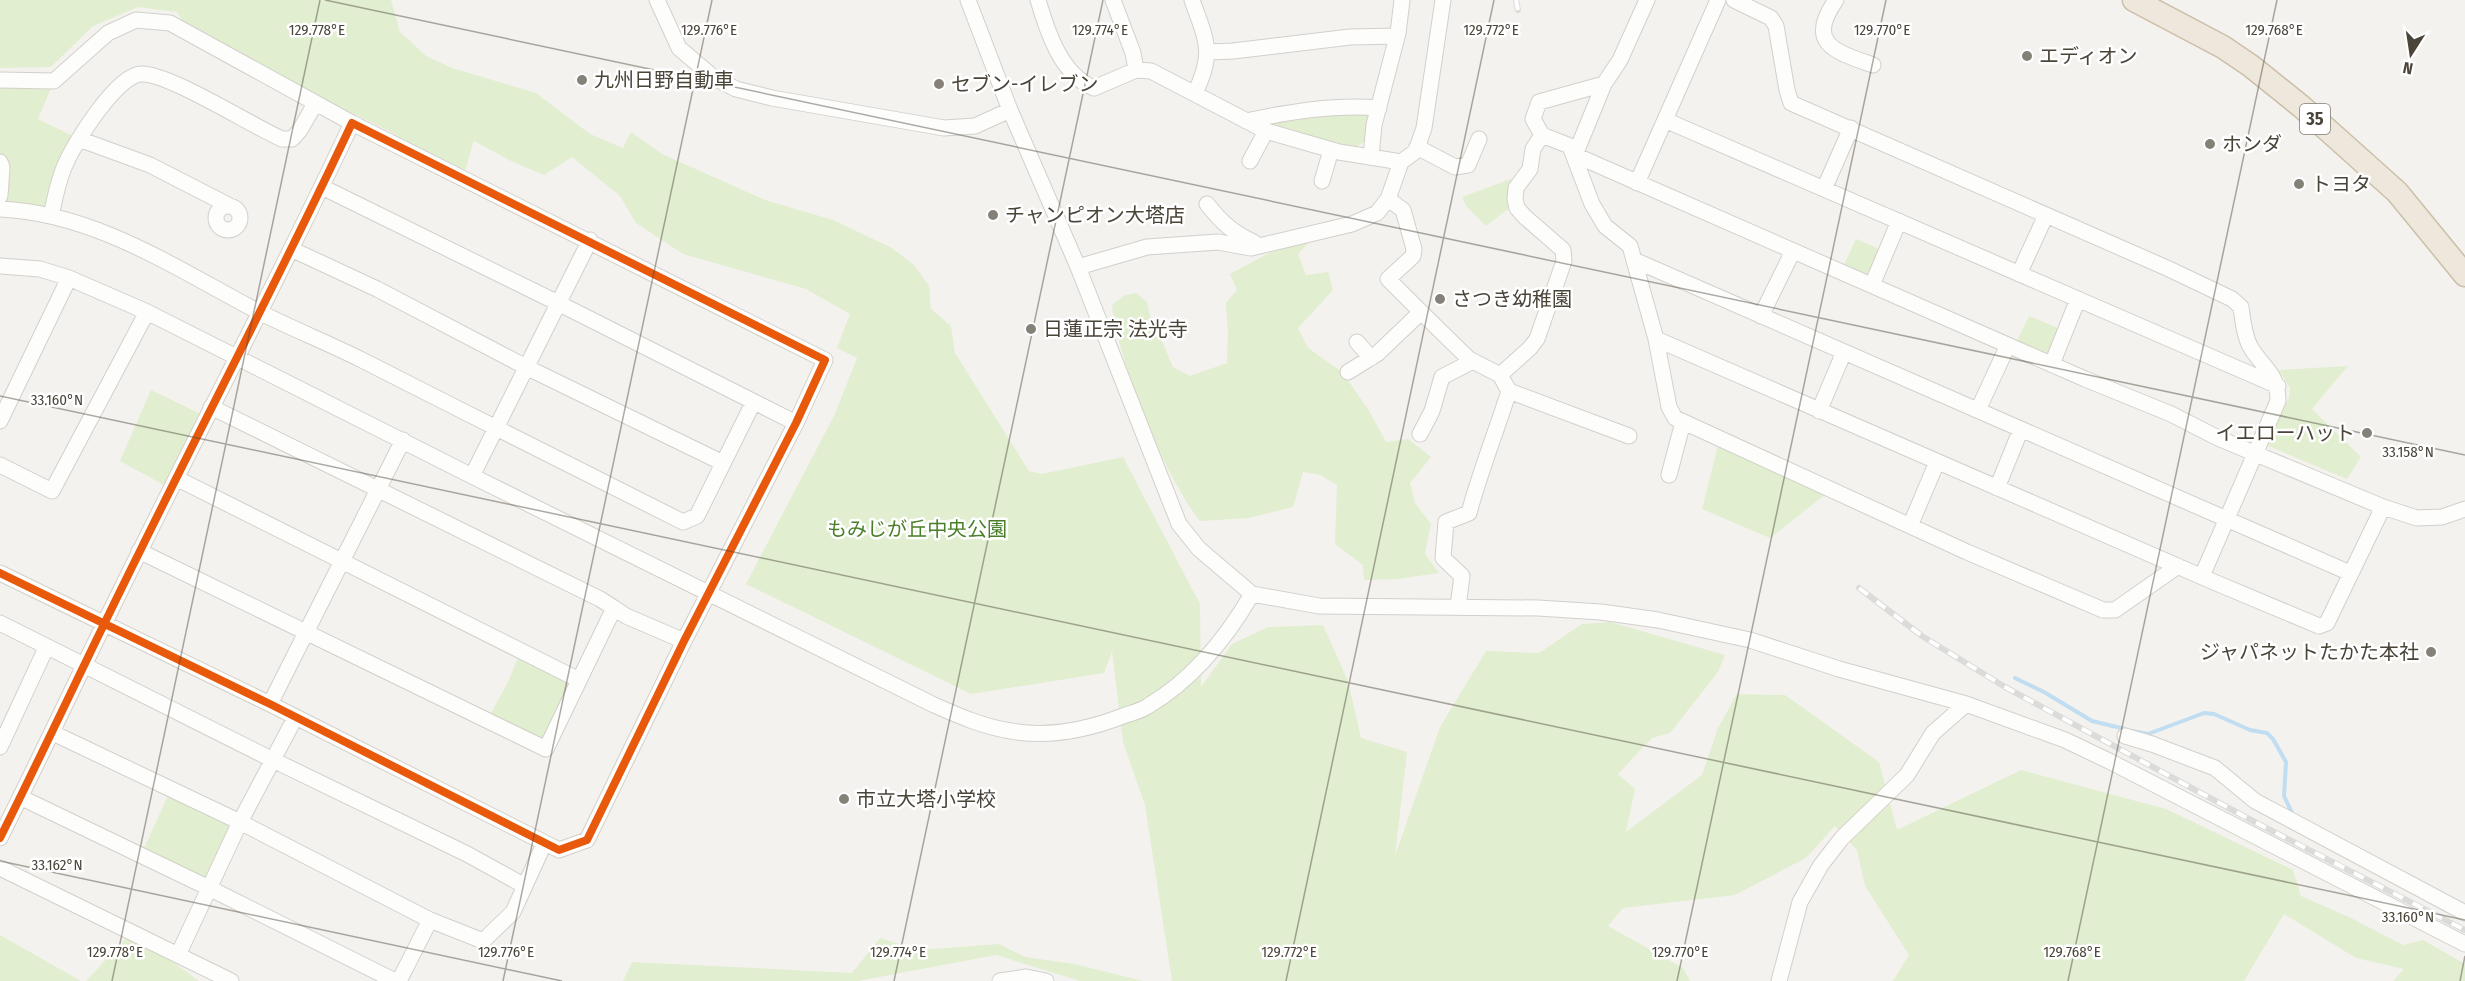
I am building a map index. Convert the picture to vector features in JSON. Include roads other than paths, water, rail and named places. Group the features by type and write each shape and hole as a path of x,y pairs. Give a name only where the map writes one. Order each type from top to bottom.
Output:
{"highway":[{"name":"35","path":"2134,0 2223,47 2251,66 2302,107 2397,192 2465,275"}],"street":[{"path":"657,0 679,48 713,77 736,89 772,98 944,128 975,126 1010,110"},
{"path":"968,0 1010,110 1078,267 1179,524 1199,549 1252,594 1319,606 1538,608 1601,612 1658,620 1750,640 1839,669 1966,704 2065,740 2465,944"},
{"path":"1038,0 1065,64 1081,83 1094,88 1136,70 1151,71 1266,131 1331,150 1401,162"},
{"path":"1113,0 1133,53 1136,70"},
{"path":"1192,0 1209,52 1204,75 1196,93"},
{"path":"1371,156 1374,125 1397,36 1402,0"},
{"path":"1078,267 1147,248 1218,242 1251,248 1352,224 1377,213 1388,199 1401,162 1416,151 1424,128 1443,0"},
{"path":"1575,155 1604,84 1620,60 1647,0"},
{"path":"1637,183 1718,0"},
{"path":"1734,0 1771,18 1776,26 1791,103 2232,299 2241,307 2246,336 2252,348 2269,368 2278,386 2278,401 2202,576"},
{"path":"1836,0 1823,25 1824,37 1828,45 1835,51 1873,65"},
{"path":"0,80 54,81 108,33 136,20 170,23 315,104 590,240 825,360 796,423 684,641 587,840 559,850 270,704 0,573"},
{"path":"1209,52 1350,37 1397,36"},
{"path":"51,216 60,178 86,125 124,81 139,74 153,76 195,94 282,139 292,139 315,104"},
{"path":"1604,84 1539,102 1533,119 1542,135 1570,146 1592,204 1605,226 1630,246 1656,339 1670,407 1675,418 1910,526 2103,610 2115,610 2178,566"},
{"path":"1246,121 1289,112 1356,106 1378,108"},
{"path":"1665,120 2278,386"},
{"path":"0,838 139,551 260,312 352,123"},
{"path":"1824,189 1851,128"},
{"path":"1250,161 1266,131"},
{"path":"1500,375 1537,339 1564,261 1563,250 1524,217 1517,208 1515,199 1516,188 1530,169 1533,149 1542,135"},
{"path":"1417,147 1455,167 1468,165 1479,139"},
{"path":"79,140 150,165 228,205"},
{"path":"1322,181 1331,150"},
{"path":"1575,155 2171,414 2218,438 2383,507 2417,518 2442,517 2465,509"},
{"path":"0,162 2,166 0,196"},
{"path":"322,187 796,423"},
{"path":"1388,199 1404,210 1414,249 1413,256 1388,279 1473,361 1500,375 1509,391 1629,436"},
{"path":"1207,204 1223,224 1234,233 1260,246"},
{"path":"0,209 51,216 112,236 683,522 697,516 753,403"},
{"path":"2019,274 2046,215"},
{"path":"1872,285 1899,221"},
{"path":"472,477 590,240"},
{"path":"291,249 723,463"},
{"path":"1761,316 1793,251"},
{"path":"1634,260 2350,573"},
{"path":"0,266 40,269 69,278 147,312 472,477 954,714 1012,732 1051,734 1094,727 1147,707 1185,678 1233,627 1252,594"},
{"path":"0,421 69,278"},
{"path":"2052,364 2078,299"},
{"path":"0,465 52,491 147,312"},
{"path":"1348,372 1371,358 1422,312"},
{"path":"1656,339 2319,626 2327,623 2383,507"},
{"path":"1357,342 1371,358"},
{"path":"1978,411 2008,345"},
{"path":"1819,411 1844,352"},
{"path":"1420,434 1432,411 1442,377 1473,361"},
{"path":"1458,607 1462,576 1443,558 1446,522 1468,513 1509,391"},
{"path":"212,407 600,599 626,616 684,641"},
{"path":"1669,475 1683,423"},
{"path":"1997,488 2021,429"},
{"path":"270,704 403,440"},
{"path":"1910,526 1937,462"},
{"path":"176,478 579,680"},
{"path":"139,551 546,749 614,608"},
{"path":"0,623 46,648 467,854 525,886"},
{"path":"0,747 7,715 46,648"},
{"path":"1779,981 1800,903 1821,865 1842,838 1907,775 1933,733 1966,704"},
{"path":"178,955 240,822 295,718"},
{"path":"52,734 240,822 430,920 483,941 513,912 544,844"},
{"path":"2125,736 2215,768 2255,801 2465,913"},
{"path":"20,797 395,981"},
{"path":"0,868 231,981"},
{"path":"399,981 430,920"},
{"path":"1000,981 1026,977 1046,981"}],"waterway":[{"path":"2015,678 2044,692 2092,721 2125,729"},
{"path":"2132,731 2148,734 2204,713 2214,714 2250,730 2267,733 2286,762 2284,796 2293,815"}],"railway":[{"path":"1516,0 1518,10"},
{"path":"1859,588 1922,636 2005,687 2249,819 2465,930"}],"place":[{"name":"エディオン","path":"2027,56"},
{"name":"九州日野自動車","path":"582,80"},
{"name":"セブン-イレブン","path":"939,84"},
{"name":"ホンダ","path":"2210,144"},
{"name":"トヨタ","path":"2299,184"},
{"name":"チャンピオン大塔店","path":"993,215"},
{"name":"さつき幼稚園","path":"1440,299"},
{"name":"日蓮正宗 法光寺","path":"1031,329"},
{"name":"イエローハット","path":"2367,433"},
{"name":"ジャパネットたかた本社","path":"2431,652"},
{"name":"市立大塔小学校","path":"844,799"}],"park label":[{"name":"もみじが丘中央公園","path":"917,529"}]}
